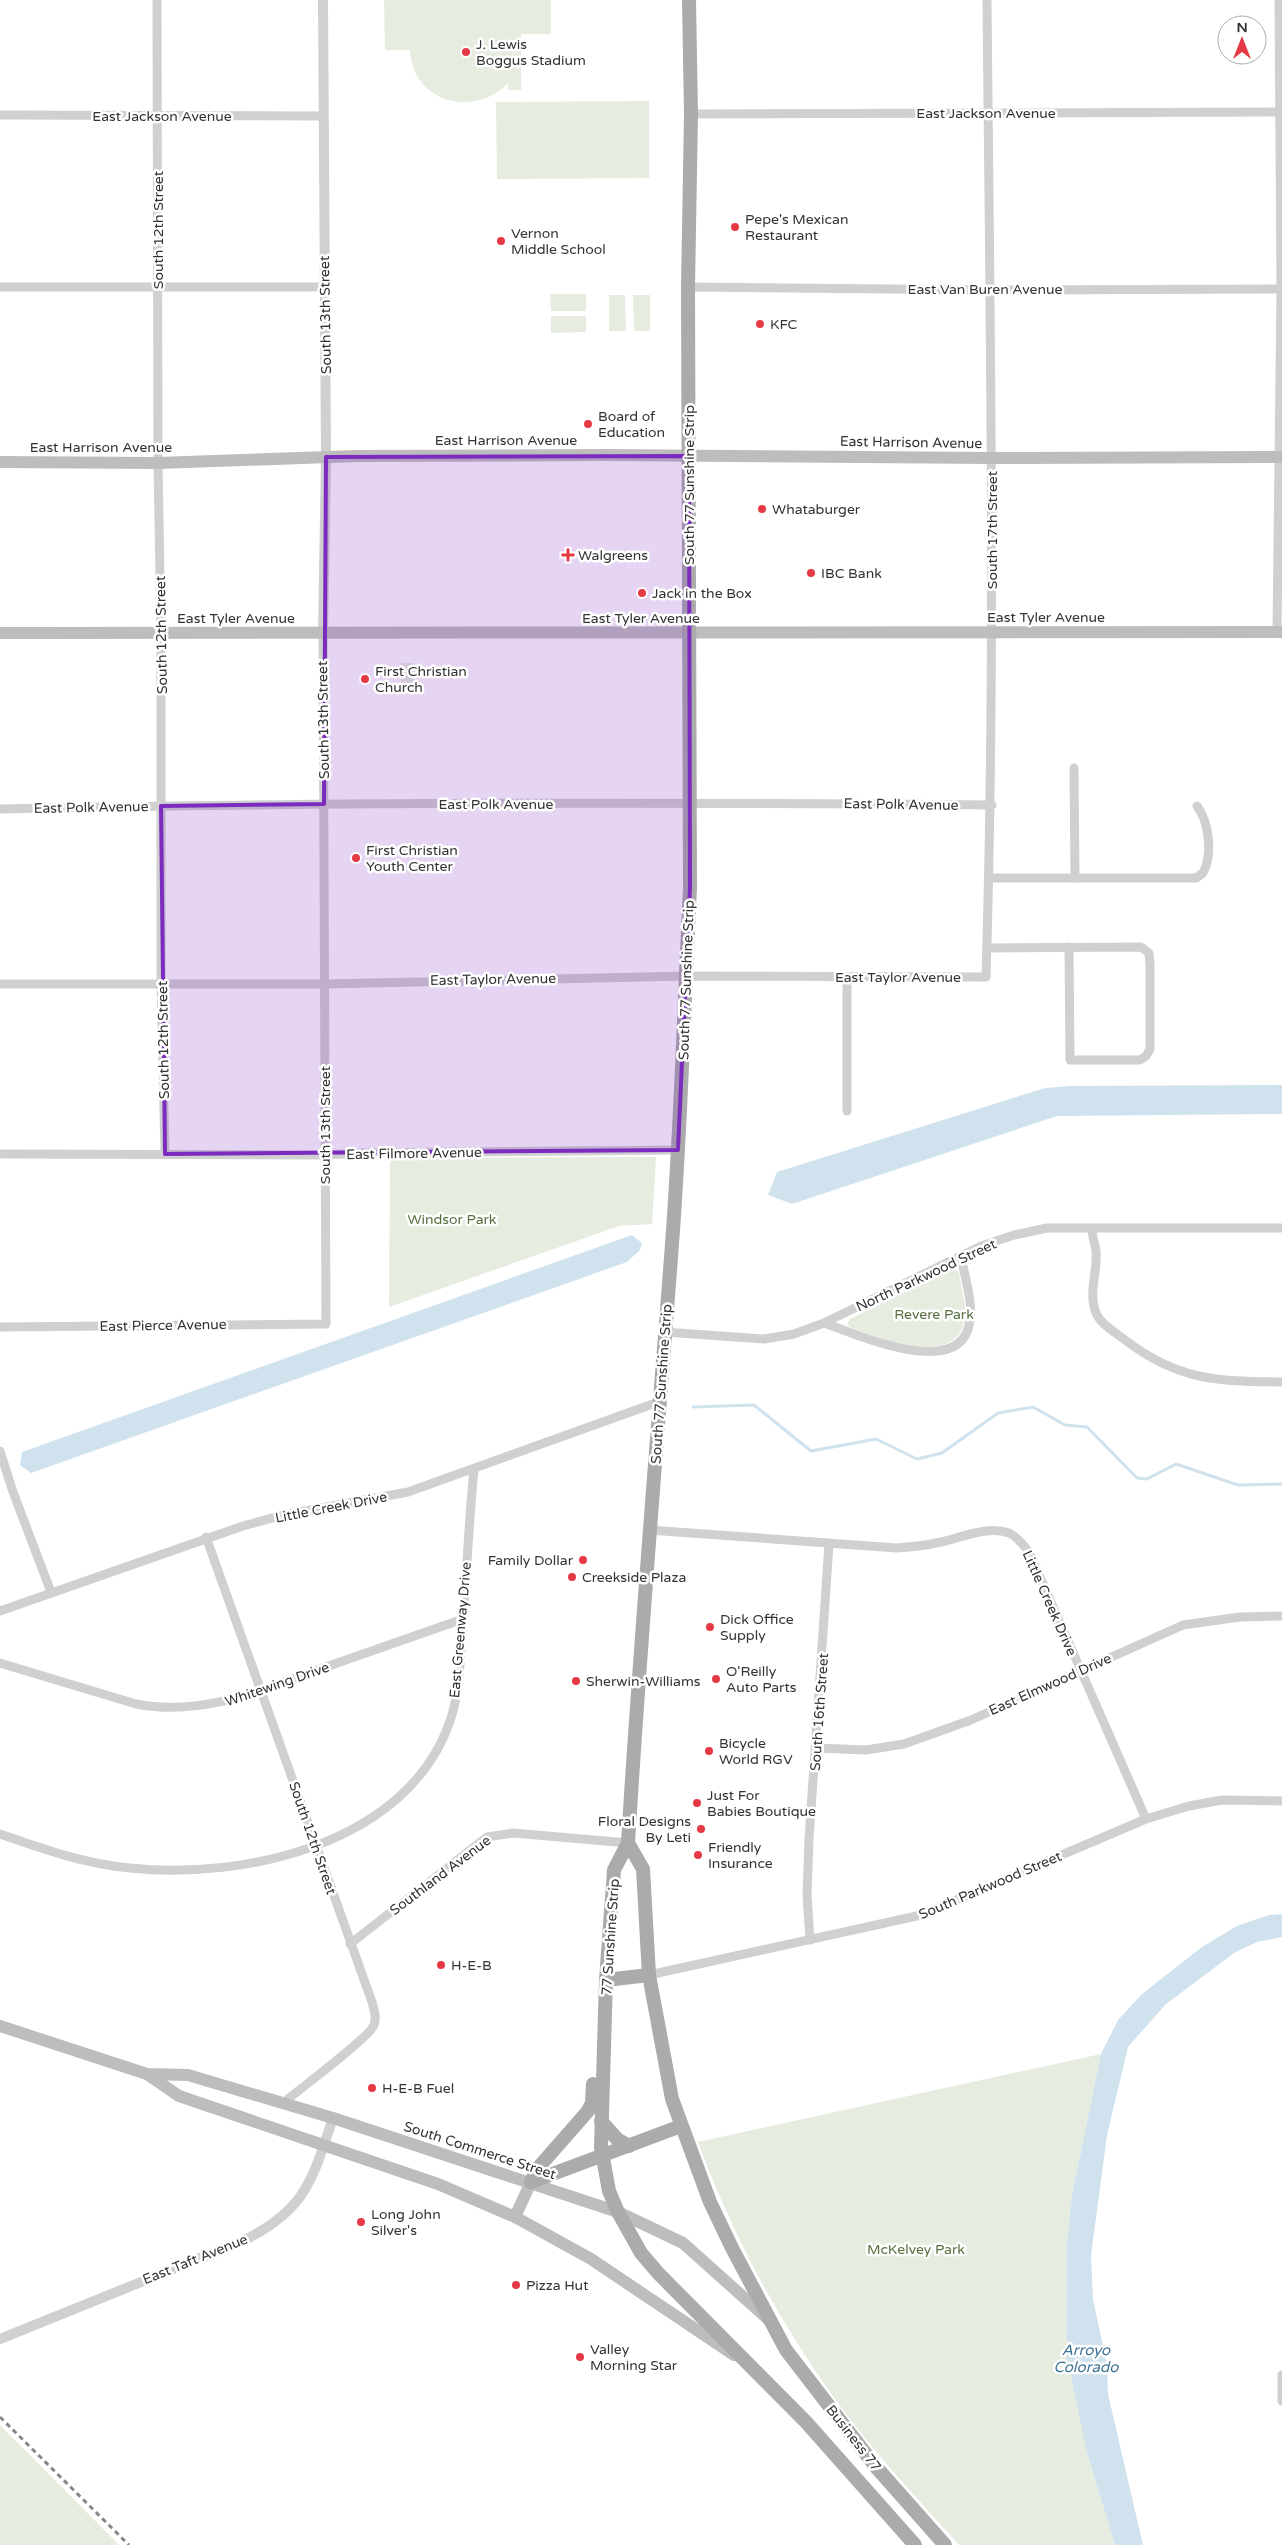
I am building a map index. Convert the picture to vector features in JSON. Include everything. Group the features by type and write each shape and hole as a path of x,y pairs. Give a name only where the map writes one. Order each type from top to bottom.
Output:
{"main road":[{"name":"South 77 Sunshine Strip","path":"628,1843 649,1530 661,1401 664,1332 678,1150 687,976 690,802 688,288 691,114 689,0"},
{"name":"East Harrison Avenue","path":"0,462 158,463 326,457 1281,457"},
{"name":"East Tyler Avenue","path":"0,633 1279,632"},
{"name":"77 Sunshine Strip","path":"628,1843 642,1869 649,1975 672,2099 705,2190 732,2248 773,2324"},
{"name":"77 Sunshine Strip","path":"628,1843 614,1870 606,1980 601,2121 602,2156 610,2190 618,2212 633,2240 658,2273 753,2368"},
{"name":"South Parkwood Street","path":"606,1980 649,1975"},
{"path":"515,2218 538,2168 588,2111 592,2102 597,2037 605,2002"},
{"name":"South Commerce Street","path":"0,2026 147,2074 179,2096 325,2144 438,2184 515,2218 591,2259 753,2368"},
{"name":"South Commerce Street","path":"147,2074 188,2075 334,2118 618,2212 683,2243 773,2324"},
{"path":"650,2136 666,2120 672,2099"},
{"path":"601,2121 617,2139 629,2146"},
{"path":"531,2182 681,2126"},
{"name":"Business 77","path":"773,2324 786,2350 876,2467 945,2545"},
{"name":"Business 77","path":"753,2368 806,2422 915,2545"}],"street":[{"name":"South 12th Street","path":"157,0 161,984 165,1154"},
{"name":"South 13th Street","path":"323,0 326,457 323,633 326,1324"},
{"name":"South 17th Street","path":"986,977 992,805 992,458 987,0"},
{"path":"1279,0 1281,112 1279,632"},
{"name":"East Jackson Avenue","path":"691,114 1281,112"},
{"name":"East Jackson Avenue","path":"0,115 323,116"},
{"path":"0,287 324,287"},
{"name":"East Van Buren Avenue","path":"688,288 1281,289"},
{"path":"1074,768 1075,878"},
{"name":"East Polk Avenue","path":"0,809 324,804 690,802 992,805"},
{"path":"989,878 1196,878 1203,873 1207,860 1206,821 1197,806"},
{"path":"987,948 1069,947 1141,947 1148,953 1150,1050 1146,1056 1140,1060 1070,1060 1069,947"},
{"name":"East Taylor Avenue","path":"0,984 325,984 687,976 986,977"},
{"path":"847,977 847,1111"},
{"name":"East Filmore Avenue","path":"0,1154 325,1155 678,1150"},
{"name":"North Parkwood Street","path":"664,1332 764,1339 794,1334 824,1323 961,1256 1014,1235 1047,1228 1282,1228"},
{"path":"1092,1229 1096,1250 1094,1307 1097,1316 1113,1331 1145,1356 1188,1375 1216,1380 1282,1382"},
{"path":"824,1323 909,1351 929,1352 947,1349 964,1337 970,1322 961,1256"},
{"name":"East Pierce Avenue","path":"0,1327 326,1324"},
{"name":"Little Creek Drive","path":"0,1611 206,1537 283,1515 408,1492 661,1401"},
{"path":"0,1451 12,1492 51,1592"},
{"name":"East Greenway Drive","path":"0,1834 64,1856 96,1863 164,1870 223,1867 274,1859 315,1845 366,1823 396,1802 428,1764 450,1722 457,1690 474,1469"},
{"name":"Little Creek Drive","path":"649,1530 897,1548 938,1543 984,1531 998,1531 1010,1534 1020,1541 1029,1552 1146,1820"},
{"name":"South 12th Street","path":"206,1537 374,2010 374,2027 362,2040 282,2104"},
{"name":"South 16th Street","path":"810,1940 807,1895 829,1544"},
{"name":"East Elmwood Drive","path":"817,1748 866,1750 922,1739 1025,1696 1183,1625 1240,1617 1282,1616"},
{"name":"Whitewing Drive","path":"0,1663 153,1707 200,1707 229,1701 463,1619"},
{"name":"South Parkwood Street","path":"649,1975 921,1915 1146,1820 1210,1802 1282,1801"},
{"name":"Southland Avenue","path":"350,1944 487,1837 513,1833 628,1843"},
{"name":"East Taft Avenue","path":"0,2338 244,2240 268,2228 297,2202 309,2185 334,2118"},
{"path":"1282,2375 1282,2401"}],"highlighted area":[{"path":"689,456 690,888 678,1150 165,1154 161,806 324,804 326,457"}],"green space":[{"name":"J. Lewis Boggus Stadium","path":"384,0 551,0 551,34 521,34 521,90 508,90 508,83 494,94 479,100 463,102 447,100 433,93 421,82 413,68 410,50 385,50"},
{"path":"649,101 649,178 497,179 496,102"},
{"path":"550,294 586,294 586,311 551,311"},
{"path":"609,295 625,295 626,331 609,331"},
{"path":"633,295 650,295 650,331 634,331"},
{"path":"551,316 586,316 586,332 551,333"},
{"path":"401,663 414,663 415,686 401,686"},
{"name":"Windsor Park","path":"656,1157 652,1224 619,1226 389,1307 390,1158"},
{"name":"Revere Park","path":"950,1269 955,1269 959,1273 965,1305 965,1317 957,1337 945,1344 930,1347 913,1346 852,1328 847,1324 850,1319"},
{"name":"McKelvey Park","path":"1101,2054 1072,2195 1067,2244 1067,2322 1087,2453 1115,2545 959,2545 868,2442 818,2375 778,2312 743,2246 698,2142"},
{"path":"0,2425 119,2545 0,2545"}],"water":[{"path":"1282,1085 1282,1114 1057,1116 792,1204 768,1195 777,1172 1045,1088 1071,1086"},
{"path":"632,1235 642,1243 640,1250 627,1262 31,1473 20,1465 22,1452"},
{"name":"Arroyo Colorado","path":"1282,1914 1282,1937 1257,1942 1234,1953 1166,2004 1128,2047 1107,2135 1091,2255 1093,2299 1107,2365 1108,2394 1143,2545 1115,2545 1087,2453 1067,2357 1067,2244 1072,2195 1101,2054 1118,2020 1142,1994 1202,1947 1237,1926 1269,1915"}],"waterway":[{"path":"693,1407 754,1405 811,1451 876,1439 917,1459 942,1453 998,1413 1033,1407 1065,1425 1087,1427 1137,1478 1147,1479 1176,1464 1238,1485 1282,1484"}],"railway":[{"path":"0,2417 129,2545"}],"place":[{"name":"J. Lewis Boggus Stadium","path":"466,52"},
{"name":"Pepe's Mexican Restaurant","path":"735,227"},
{"name":"Vernon Middle School","path":"501,241"},
{"name":"KFC","path":"760,324"},
{"name":"Board of Education","path":"588,424"},
{"name":"Whataburger","path":"762,509"},
{"name":"Walgreens","path":"568,555"},
{"name":"IBC Bank","path":"811,573"},
{"name":"Jack in the Box","path":"642,593"},
{"name":"First Christian Church","path":"365,679"},
{"name":"First Christian Youth Center","path":"356,858"},
{"name":"Family Dollar","path":"583,1560"},
{"name":"Creekside Plaza","path":"572,1577"},
{"name":"Dick Office Supply","path":"710,1627"},
{"name":"O'Reilly Auto Parts","path":"716,1679"},
{"name":"Sherwin-Williams","path":"576,1681"},
{"name":"Bicycle World RGV","path":"709,1751"},
{"name":"Just For Babies Boutique","path":"697,1803"},
{"name":"Floral Designs By Leti","path":"701,1829"},
{"name":"Friendly Insurance","path":"698,1855"},
{"name":"H-E-B","path":"441,1965"},
{"name":"H-E-B Fuel","path":"372,2088"},
{"name":"Long John Silver's","path":"361,2222"},
{"name":"Pizza Hut","path":"516,2285"},
{"name":"Valley Morning Star","path":"580,2357"}]}
